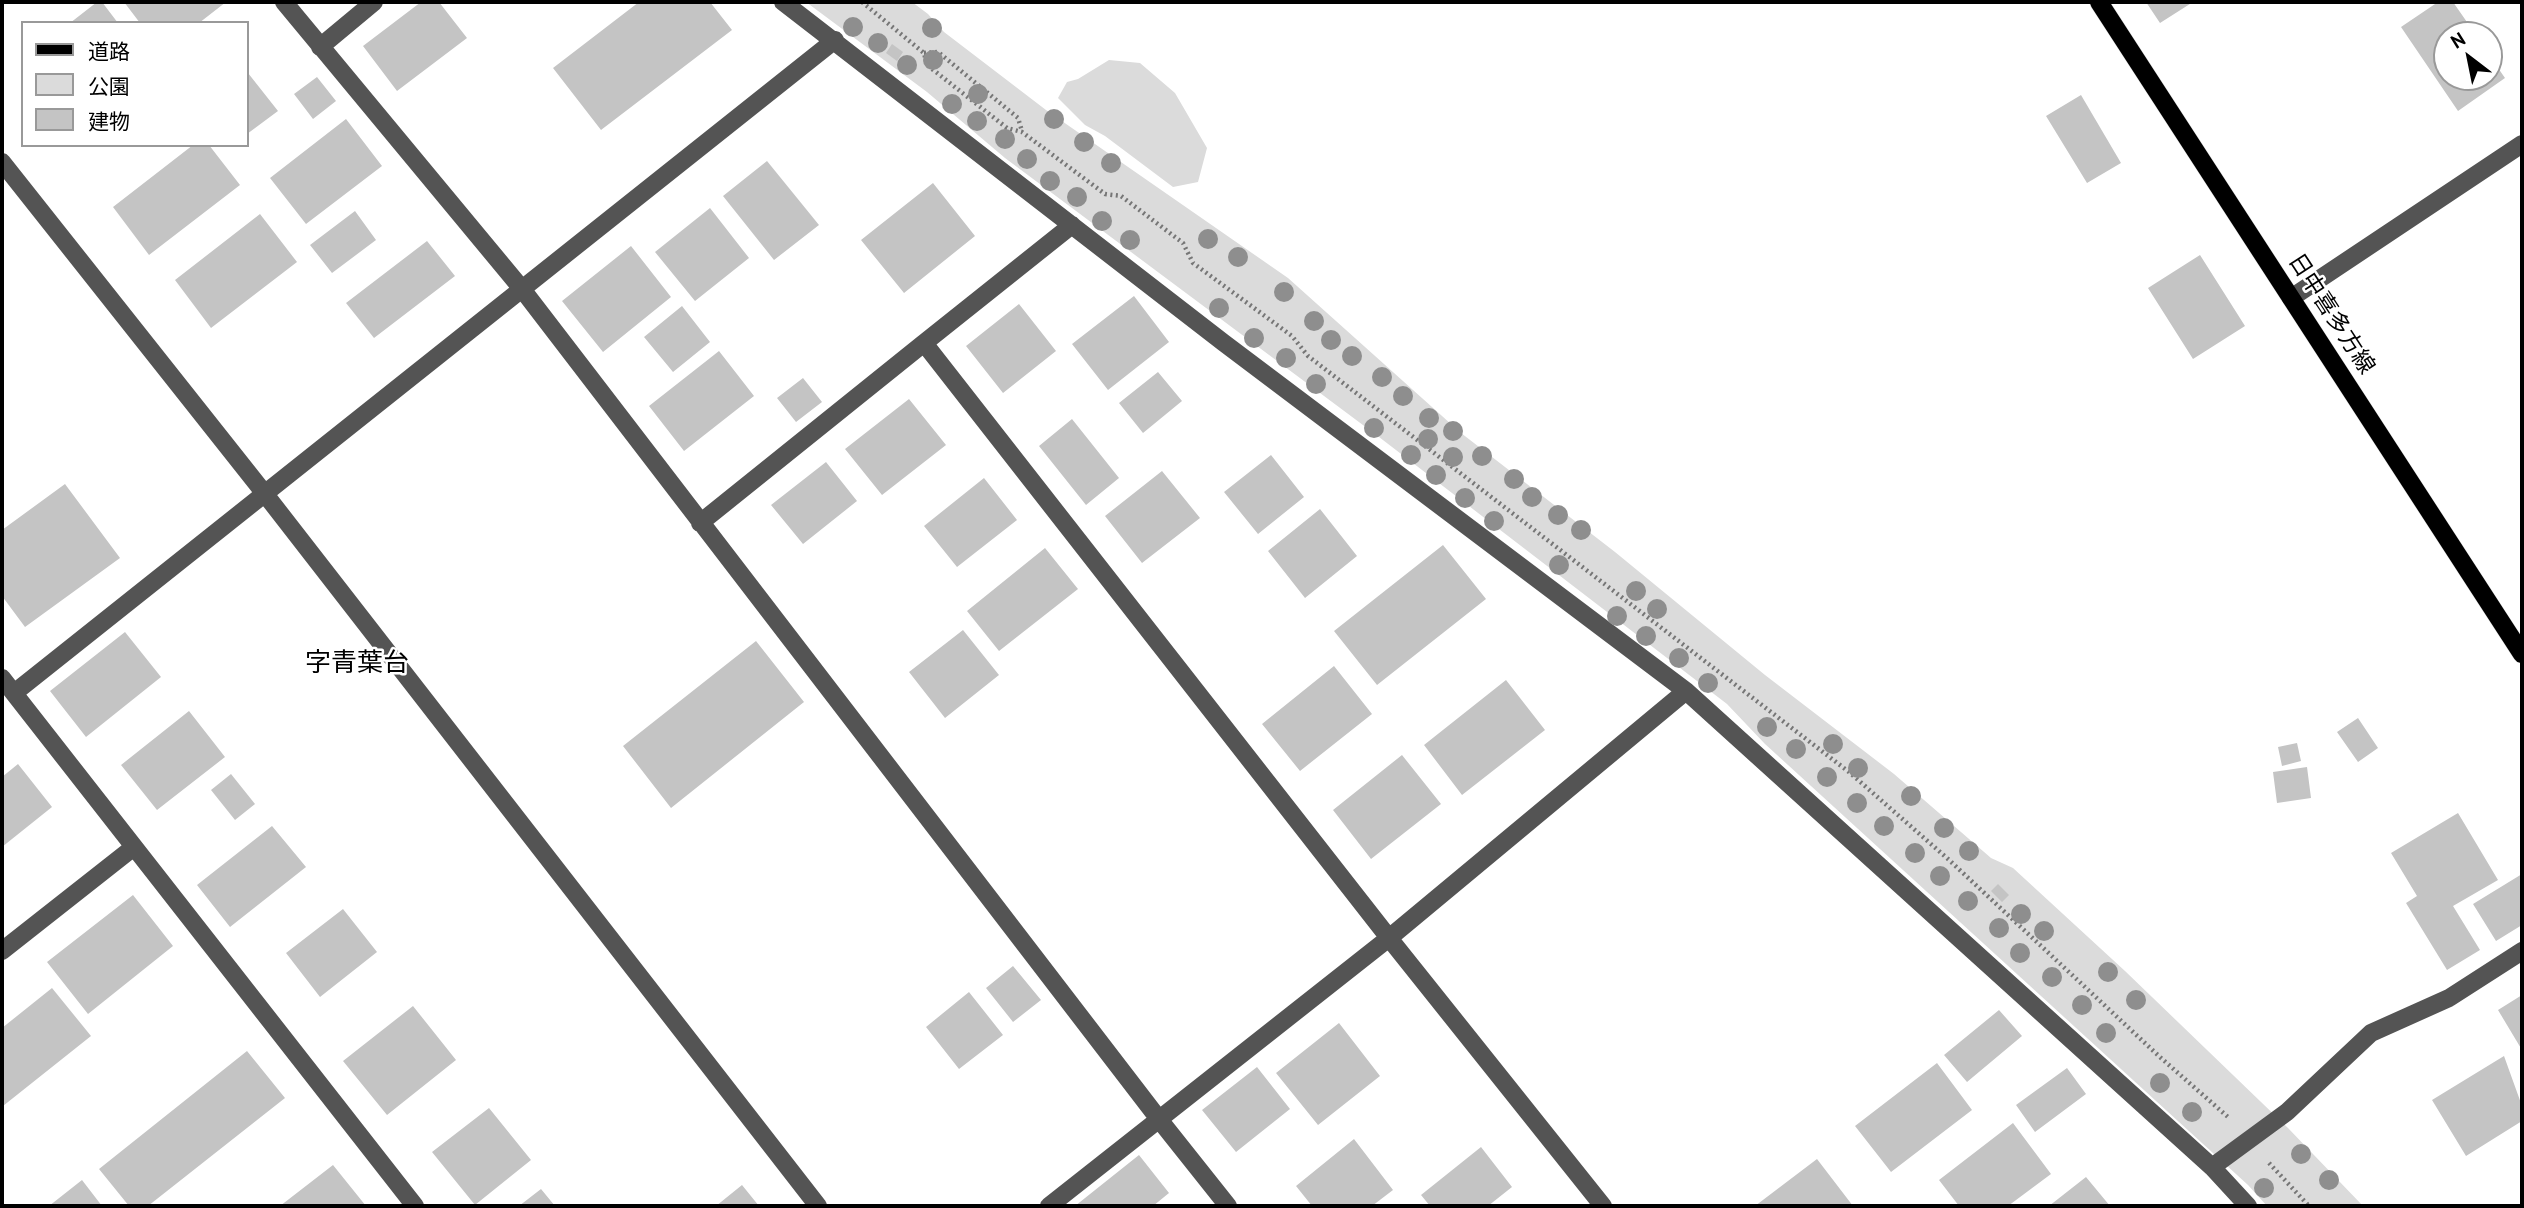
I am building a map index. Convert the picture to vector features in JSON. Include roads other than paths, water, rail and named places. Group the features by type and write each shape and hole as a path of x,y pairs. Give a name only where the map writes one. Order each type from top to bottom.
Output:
{"main road":[{"name":"日中喜多方線","path":"2099,2 2522,653"}],"street":[{"path":"284,2 522,289 1228,1206"},
{"path":"320,47 374,2"},
{"path":"783,2 1224,343 1686,691 2212,1167 2248,1206"},
{"path":"14,693 835,40"},
{"path":"2291,298 2522,144"},
{"path":"2,162 265,494 818,1206"},
{"path":"700,523 1072,225"},
{"path":"924,343 1389,939 1603,1206"},
{"path":"2,678 415,1206"},
{"path":"1049,1206 1389,939 1686,691"},
{"path":"2,951 134,847"},
{"path":"2212,1167 2287,1112 2371,1033 2449,998 2522,951"}],"district":[{"name":"字青葉台","path":"357,664"}]}
